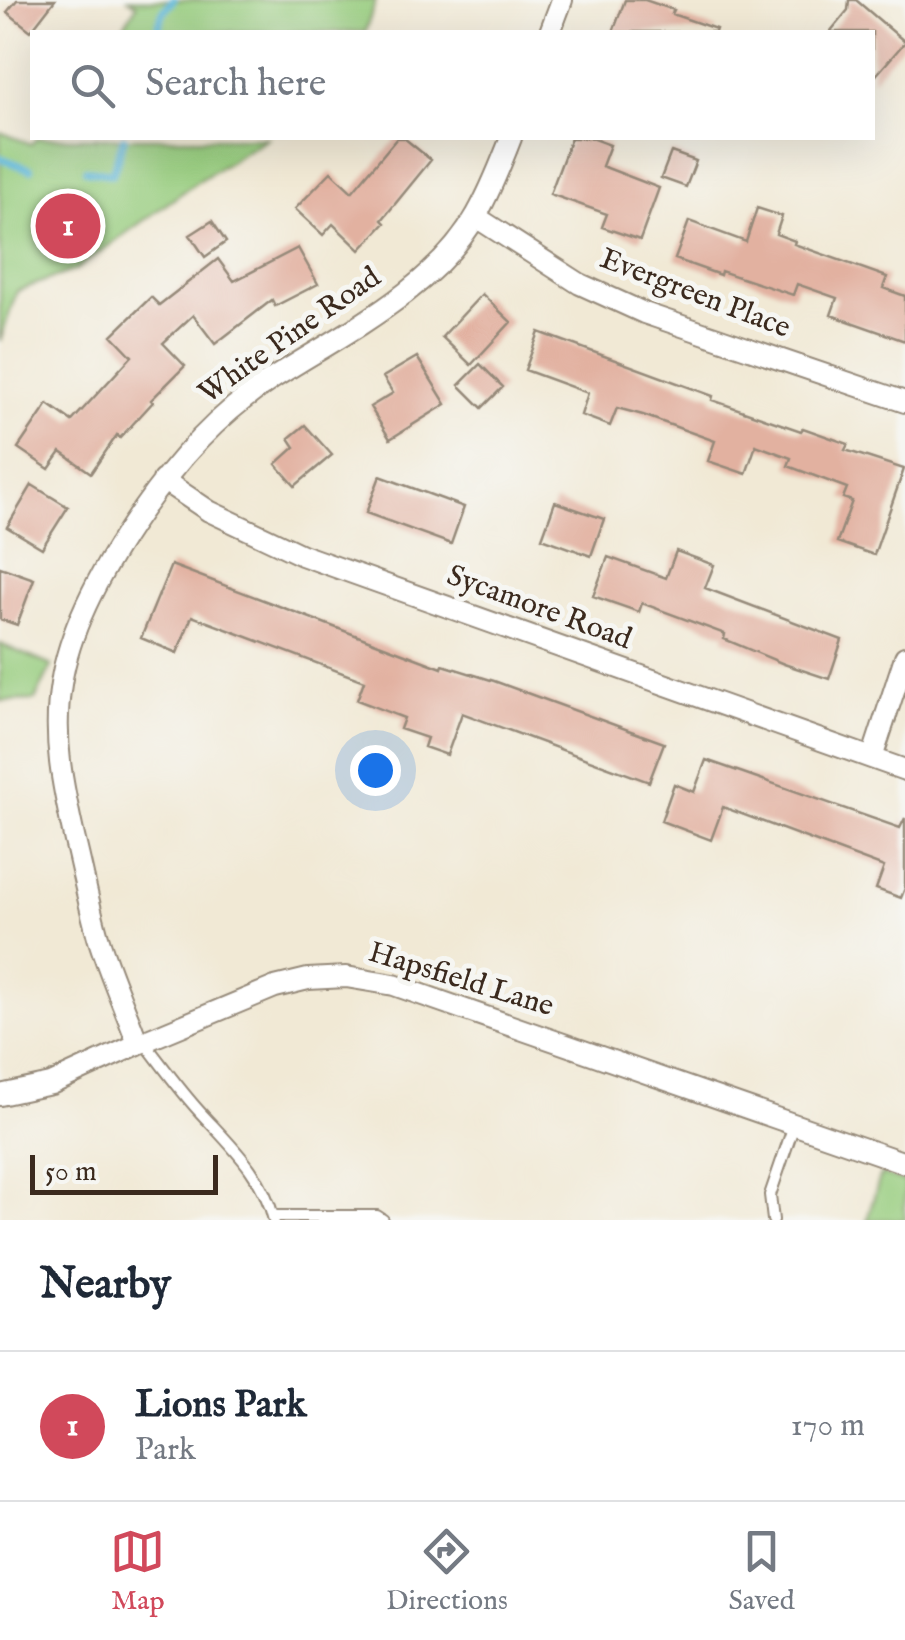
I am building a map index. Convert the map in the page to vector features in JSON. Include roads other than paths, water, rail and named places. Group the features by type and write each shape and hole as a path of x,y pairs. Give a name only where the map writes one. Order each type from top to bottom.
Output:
{"street":[{"path":"551,30 562,0"},
{"name":"White Pine Road","path":"141,1043 98,937 60,773 56,721 61,680 87,603 113,552 194,443 271,379 372,318 444,256 476,216 510,140"},
{"name":"Evergreen Place","path":"476,216 580,284 644,313 905,402"},
{"name":"Sycamore Road","path":"163,480 210,511 302,555 905,770"},
{"path":"872,758 905,657"},
{"name":"Hapsfield Lane","path":"0,1095 51,1084 274,987 346,976 394,985 795,1122 905,1164"}],"lane":[{"path":"141,1043 243,1157 268,1195 273,1218 377,1216 382,1220"},
{"path":"773,1220 770,1196 795,1122"}],"waterway":[{"path":"158,30 163,12 173,0"},
{"path":"86,170 112,174 123,140"},
{"path":"0,158 30,169"}],"place":[{"name":"Lions Park","path":"68,226"}]}
